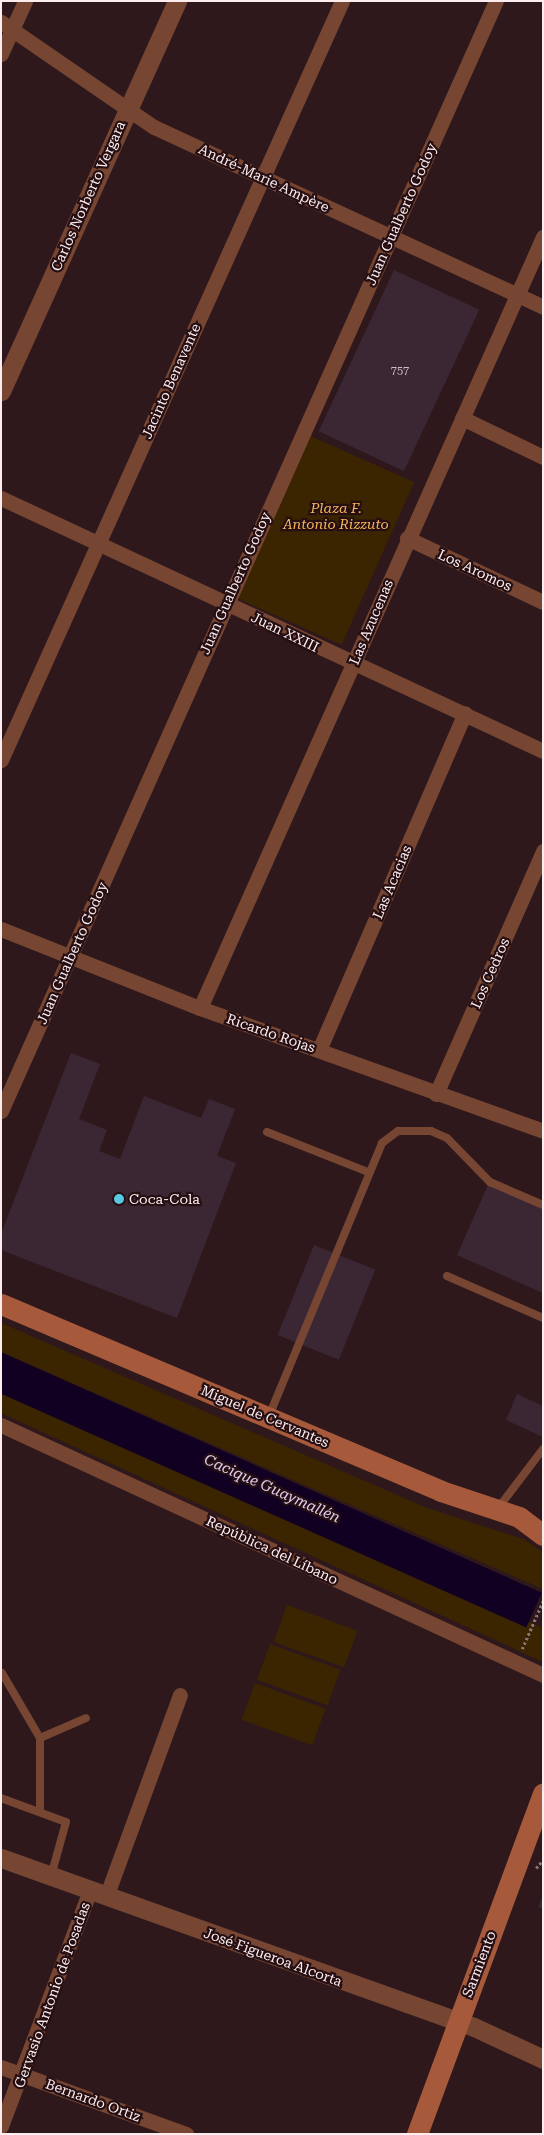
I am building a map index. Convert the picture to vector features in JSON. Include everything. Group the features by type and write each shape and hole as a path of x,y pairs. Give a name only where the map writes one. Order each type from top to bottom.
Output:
{"main road":[{"name":"Miguel de Cervantes","path":"1,1304 268,1418 540,1528"},
{"name":"Miguel de Cervantes","path":"1,1315 456,1510 516,1528 540,1528"},
{"name":"Sarmiento","path":"417,2134 542,1798"}],"street":[{"path":"1,54 6,25 25,1"},
{"name":"Carlos Norberto Vergara","path":"1,391 177,1"},
{"name":"Jacinto Benavente","path":"1,760 342,1"},
{"name":"Juan Gualberto Godoy","path":"1,1111 70,959 225,604 496,1"},
{"name":"André-Marie Ampère","path":"6,25 128,107 154,127 543,307"},
{"name":"Las Azucenas","path":"200,1008 543,237"},
{"path":"462,418 543,457"},
{"name":"Juan XXIII","path":"1,498 353,665 465,713 543,751"},
{"name":"Los Aromos","path":"408,538 543,602"},
{"name":"Las Acacias","path":"319,1050 465,713"},
{"name":"Los Cedros","path":"436,1094 543,852"},
{"name":"Ricardo Rojas","path":"1,929 70,959 200,1008 543,1131"},
{"name":"República del Líbano","path":"1,1425 543,1675"},
{"name":"Gervasio Antonio de Posadas","path":"1,2126 180,1695"},
{"name":"José Figueroa Alcorta","path":"1,1858 458,2022 543,2059"},
{"name":"Bernardo Ortiz","path":"1,2067 186,2134"}],"lane":[{"path":"268,1418 368,1172 382,1143 398,1131 431,1131 447,1138 490,1182 543,1205"},
{"path":"267,1132 368,1172"},
{"path":"448,1276 543,1318"},
{"path":"497,1510 543,1449"},
{"path":"2,1673 40,1738 40,1812"},
{"path":"40,1738 86,1718"},
{"path":"1,1798 66,1822 51,1876"}],"path":[{"path":"522,1649 543,1601"}],"green space":[{"name":"Plaza F. Antonio Rizzuto","path":"308,435 414,482 342,645 236,598"},
{"path":"1,1323 427,1508 523,1539 543,1552 543,1589 1,1352"},
{"path":"1,1390 543,1628 543,1662 1,1413"},
{"path":"287,1605 357,1631 344,1667 274,1642"},
{"path":"270,1644 340,1670 327,1705 257,1680"},
{"path":"255,1683 325,1709 312,1745 242,1720"}],"water":[{"name":"Cacique Guaymallén","path":"1,1352 542,1593 526,1628 1,1394"}],"building":[{"path":"394,270 479,310 404,471 319,431"},
{"name":"Coca-Cola","path":"71,1053 100,1064 79,1119 107,1130 99,1151 120,1159 144,1096 201,1118 209,1099 235,1109 217,1156 236,1163 177,1318 1,1250 1,1234"},
{"path":"488,1185 543,1209 543,1293 457,1255"},
{"path":"314,1245 375,1270 339,1360 278,1335"},
{"path":"517,1394 543,1406 543,1437 506,1420"},
{"path":"543,1895 543,1909 538,1907"}],"place":[{"name":"Coca-Cola","path":"119,1199"}]}
